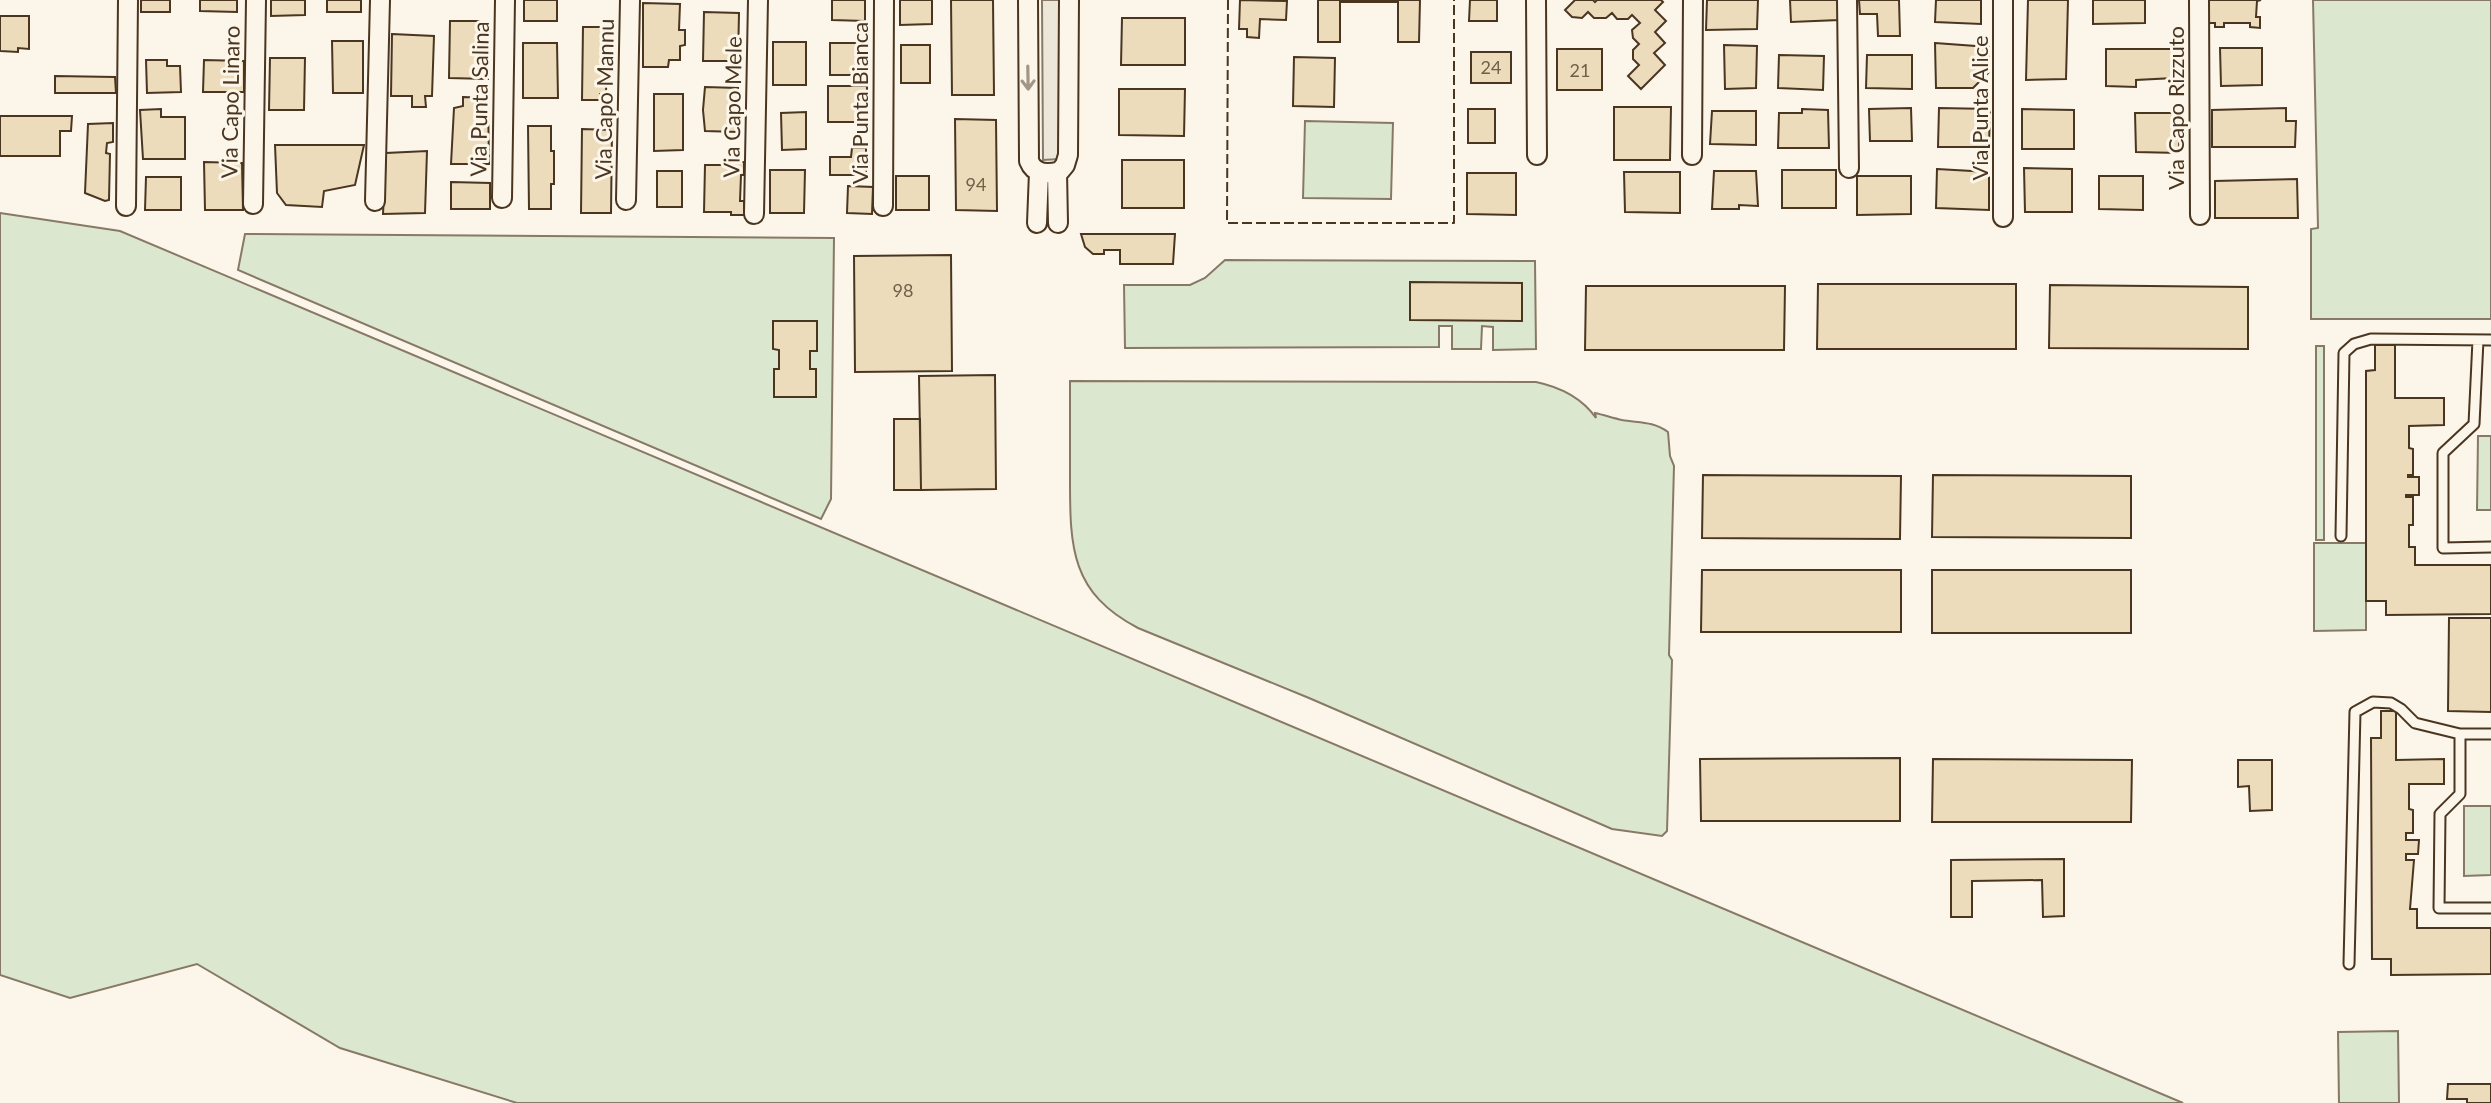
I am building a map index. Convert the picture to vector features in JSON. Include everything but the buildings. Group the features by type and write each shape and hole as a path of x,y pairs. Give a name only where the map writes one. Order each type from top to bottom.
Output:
{"street":[{"path":"126,206 128,0"},
{"name":"Via Capo Linaro","path":"253,204 256,0"},
{"path":"375,201 380,0"},
{"name":"Via Punta Salina","path":"502,198 505,0"},
{"name":"Via Capo Mannu","path":"626,200 630,0"},
{"name":"Via Capo Mele","path":"754,214 758,0"},
{"name":"Via Punta Bianca","path":"883,206 884,0"},
{"path":"1028,0 1029,161 1032,168 1048,172 1063,168 1068,155 1069,0"},
{"path":"1536,0 1537,155"},
{"path":"1692,155 1693,0"},
{"path":"1847,0 1849,168"},
{"name":"Via Punta Alice","path":"2003,0 2003,217"},
{"name":"Via Capo Rizzuto","path":"2199,0 2200,215"},
{"path":"1048,172 1058,223"},
{"path":"1037,223 1048,172"}],"lane":[{"path":"2341,536 2344,353 2354,344 2371,339 2491,340"},
{"path":"2478,340 2474,424 2443,453 2443,548 2491,547"},
{"path":"2349,964 2355,712 2373,702 2391,703 2415,723 2460,734 2491,734"},
{"path":"2460,734 2460,794 2440,814 2439,908 2491,908"}],"green space":[{"path":"2313,0 2491,0 2491,319 2311,319 2311,229 2318,228"},
{"path":"1305,121 1393,123 1391,199 1303,198"},
{"path":"0,213 120,231 2183,1103 517,1103 340,1048 197,964 70,998 0,975"},
{"path":"245,234 834,238 831,499 821,519 238,270"},
{"path":"1225,260 1535,261 1536,349 1493,350 1493,327 1482,326 1481,349 1452,349 1452,326 1439,326 1439,347 1125,348 1124,285 1190,285 1205,278"},
{"path":"2316,346 2324,346 2324,540 2316,540"},
{"path":"1070,381 1536,382 1570,394 1596,418 1595,413 1651,424 1668,432 1674,466 1667,831 1662,836 1612,829 1138,628 1116,614 1099,600 1087,584 1074,547 1070,504"},
{"path":"2478,436 2491,436 2491,510 2477,510"},
{"path":"2314,543 2366,543 2366,630 2314,631"},
{"path":"2464,806 2491,806 2491,875 2464,876"},
{"path":"2398,1031 2399,1103 2339,1103 2338,1032"}],"shaded area":[{"path":"1042,0 1059,0 1060,159 1043,160"}],"fence":[{"path":"1228,0 1227,223 1454,223 1454,0"}]}
